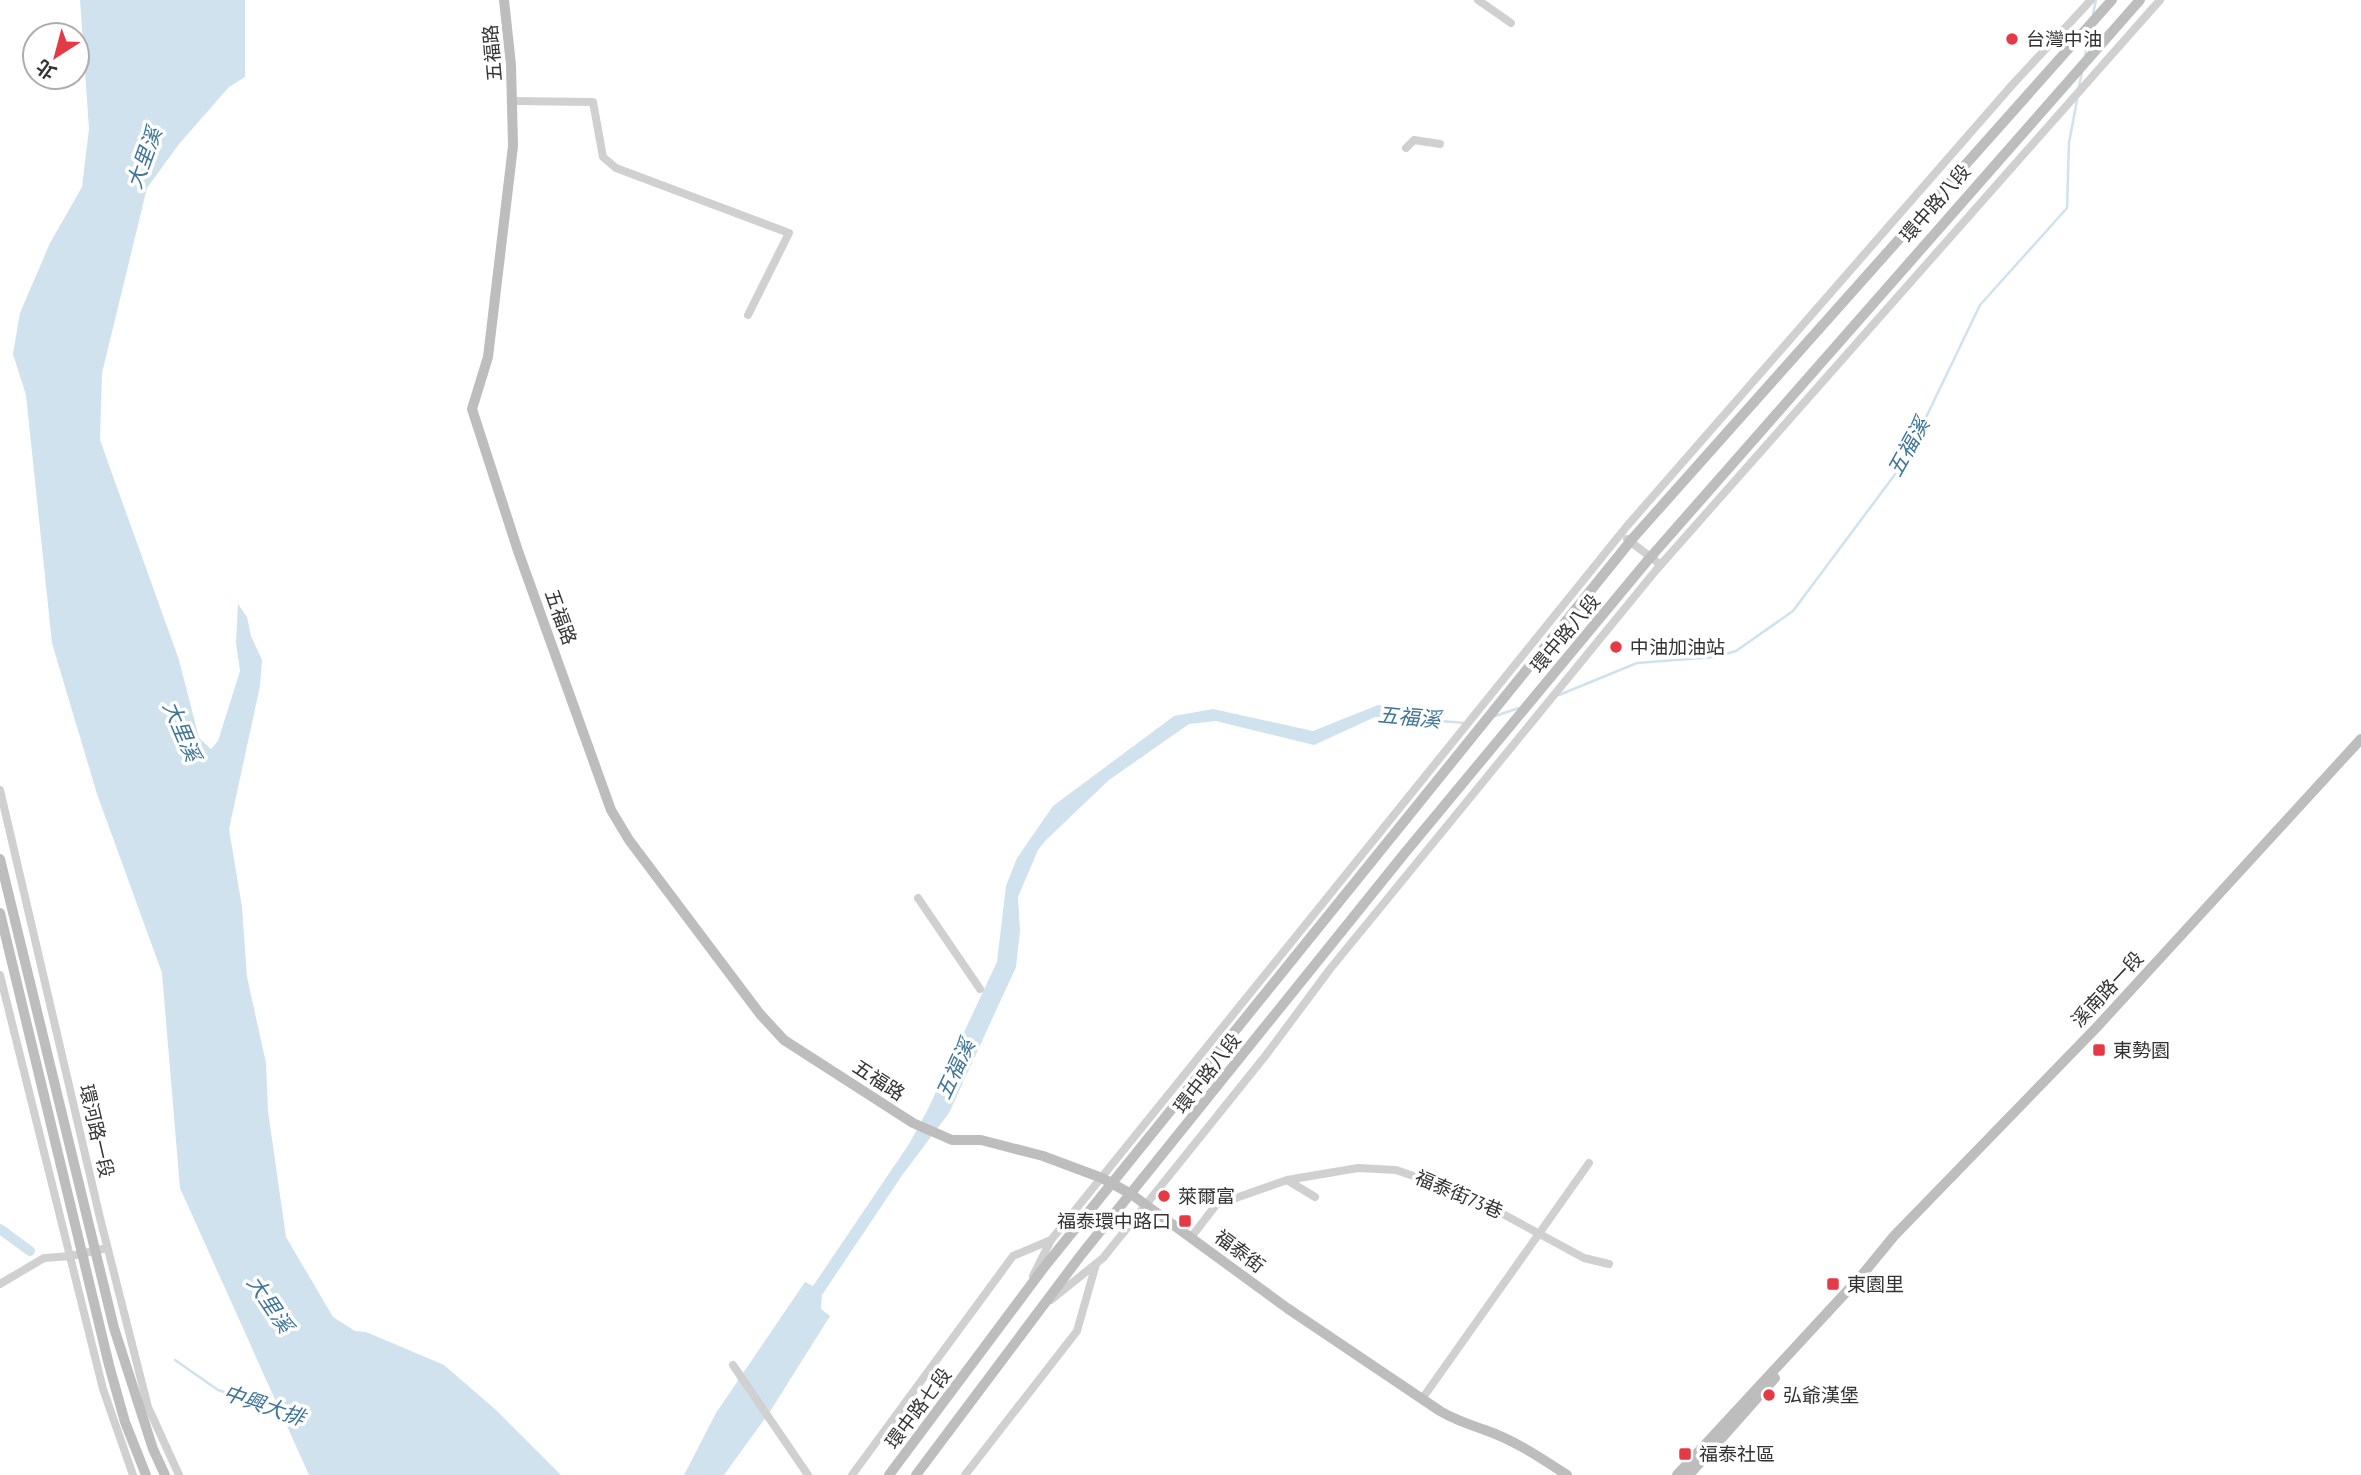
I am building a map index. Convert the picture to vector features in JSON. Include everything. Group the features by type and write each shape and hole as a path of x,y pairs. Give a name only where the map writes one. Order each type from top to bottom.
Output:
{"street":[{"name":"五福路","path":"504,0 513,101 513,146 498,244 488,357 472,409 514,539 611,810 629,840 760,1014 784,1040 913,1123 944,1137"},
{"path":"1478,0 1511,23"},
{"name":"環中路八段","path":"1024,1294 1051,1240 1494,688 2091,0"},
{"name":"環中路八段","path":"975,1362 1024,1294 1509,690 1625,538 2112,0"},
{"name":"環中路八段","path":"994,1373 1040,1308 1404,854 1650,557 2000,155 2059,94 2140,0"},
{"name":"環中路八段","path":"1040,1308 1096,1264 1266,1055 1330,969 1661,565 2160,0"},
{"path":"513,101 593,102 603,157 616,168 789,233 748,315"},
{"path":"1406,148 1414,140 1440,144"},
{"path":"1625,538 1661,565"},
{"name":"溪南路一段","path":"1685,1474 1862,1275 1873,1259 2096,1028 2361,739"},
{"name":"環河路一段","path":"0,790 107,1248 148,1407 178,1475"},
{"name":"環河路一段","path":"0,859 126,1367 153,1449 166,1475"},
{"path":"918,898 979,989"},
{"path":"0,914 76,1255 103,1390 133,1475"},
{"path":"0,975 76,1255 125,1422 146,1475"},
{"name":"福泰街","path":"944,1137 981,1140 1043,1156 1102,1178 1146,1203 1287,1308 1422,1399 1460,1423 1485,1430 1530,1451 1567,1475"},
{"path":"1422,1399 1588,1163"},
{"name":"福泰街73巷","path":"1192,1236 1216,1205 1287,1180 1358,1168 1396,1170 1466,1194 1539,1231 1584,1258 1609,1264"},
{"path":"1287,1180 1315,1197"},
{"name":"環中路八段","path":"852,1475 1013,1256 1051,1240"},
{"path":"0,1284 44,1258 107,1248"},
{"name":"環中路八段","path":"965,1475 1077,1331 1096,1264"},
{"name":"環中路七段","path":"889,1475 975,1362"},
{"path":"733,1365 808,1475"},
{"name":"環中路七段","path":"916,1475 994,1373"}],"water":[{"name":"大里溪","path":"80,0 245,0 245,77 229,87 179,144 147,188 102,373 100,440 179,660 199,738 211,749 218,741 240,671 236,643 238,604 247,617 251,636 262,660 260,686 229,829 242,907 247,977 266,1063 268,1111 286,1237 333,1317 355,1331 366,1332 444,1365 496,1410 561,1475 309,1475 180,1188 162,973 97,794 52,643 26,395 13,354 20,313 50,243 82,187 89,129 86,91 91,91 91,21 81,21"},
{"path":"1378,705 1445,715 1438,727 1375,717 1314,745 1216,721 1189,724 1109,780 1046,840 1038,850 1018,897 1020,931 1016,967 949,1113 903,1174 822,1295 821,1309 830,1316 771,1410 724,1475 684,1475 716,1413 805,1282 813,1286 909,1144 997,962 1006,886 1017,858 1053,806 1174,716 1213,709 1313,731"}],"waterway":[{"name":"五福溪","path":"2093,14 2096,0"},
{"name":"五福溪","path":"2085,55 2090,31"},
{"name":"五福溪","path":"2079,86 2082,72"},
{"name":"五福溪","path":"1559,695 1637,663 1715,657 1736,651 1793,611 1905,461 1980,305 2067,208 2069,143 2077,100"},
{"name":"五福溪","path":"1495,716 1519,708"},
{"name":"五福溪","path":"1441,721 1466,723"},
{"name":"中興大排","path":"0,1229 30,1251"},
{"name":"中興大排","path":"175,1360 218,1390 278,1409"}],"place":[{"name":"台灣中油","path":"2012,39"},
{"name":"中油加油站","path":"1616,647"},
{"name":"東勢園","path":"2099,1050"},
{"name":"萊爾富","path":"1164,1196"},
{"name":"福泰環中路口","path":"1185,1221"},
{"name":"東園里","path":"1833,1284"},
{"name":"弘爺漢堡","path":"1769,1395"},
{"name":"福泰社區","path":"1685,1454"}]}
